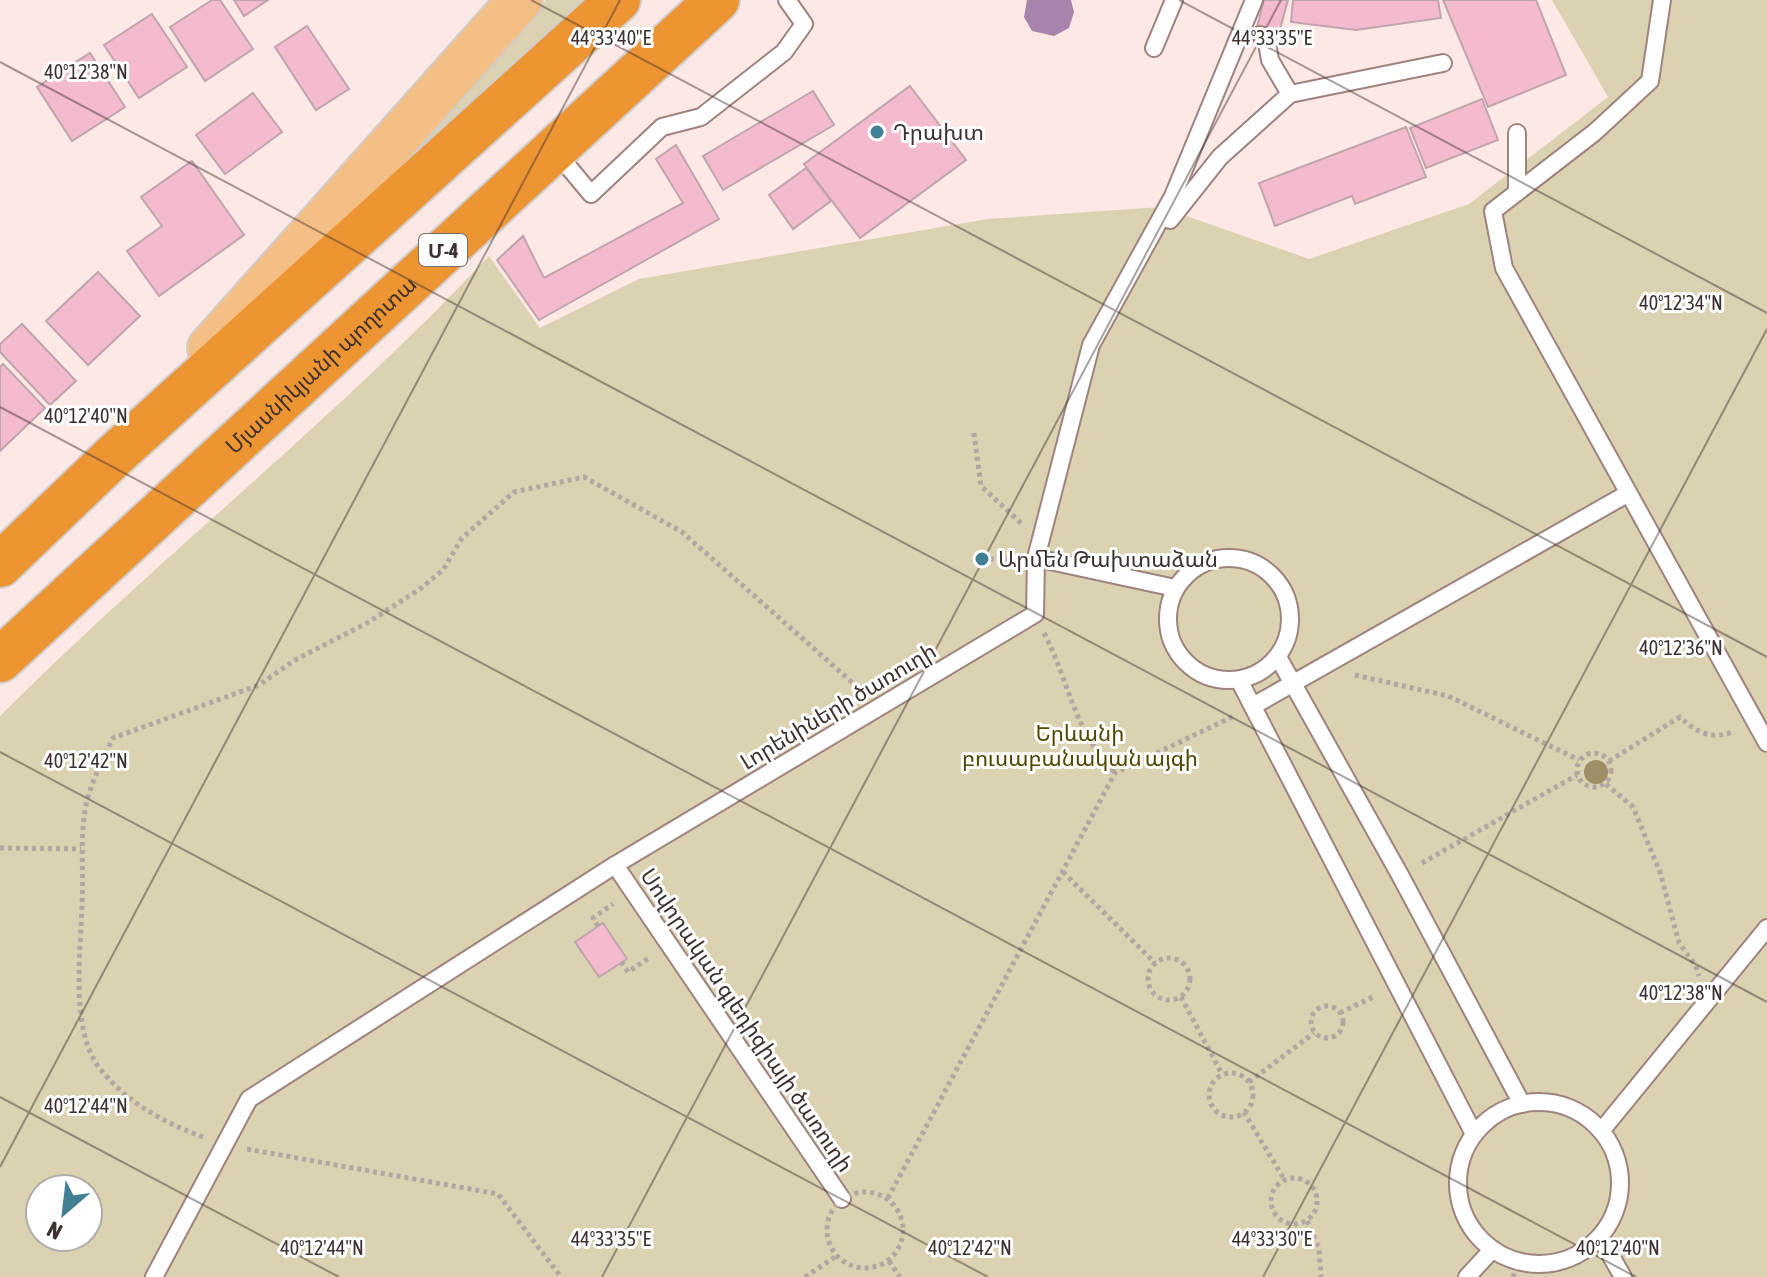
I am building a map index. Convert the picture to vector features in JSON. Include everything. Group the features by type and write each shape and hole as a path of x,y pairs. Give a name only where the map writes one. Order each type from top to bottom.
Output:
{"highway":[{"path":"0,565 116,454 618,0"},
{"name":"Մյասնիկյանի պողոտա","path":"0,660 717,0"}],"main road":[{"path":"116,454 520,0"}],"lane":[{"path":"553,148 591,194 662,127 701,117 784,52 804,24 787,0"},
{"path":"1154,48 1174,0"},
{"path":"1035,614 1034,553 1091,345 1173,196 1254,0"},
{"path":"1662,0 1650,81 1595,132 1493,211 1504,268 1767,743"},
{"path":"1260,35 1266,37 1270,60 1290,94"},
{"path":"1139,258 1220,157 1290,94 1443,63"},
{"path":"1517,133 1517,192"},
{"path":"1253,706 1627,494"},
{"path":"1034,553 1175,588"},
{"path":"1240,558 1264,568 1281,586 1290,610 1289,635 1278,657 1261,673 1239,680 1215,680 1194,670 1178,654 1169,633 1168,610 1175,588 1192,569 1215,559 1240,558"},
{"name":"Լորենիների ծառուղի","path":"154,1277 249,1099 615,865 1035,614"},
{"path":"1278,657 1400,875 1522,1104"},
{"path":"1239,680 1474,1134"},
{"name":"Սովորական գլեդիզիայի ծառուղի","path":"615,865 842,1199"},
{"path":"1602,1130 1767,928"},
{"path":"1547,1103 1571,1107 1602,1130 1612,1149 1620,1180 1615,1210 1600,1237 1565,1261 1521,1270 1473,1232 1461,1209 1457,1183 1461,1157 1474,1134 1495,1115 1522,1104 1547,1103"},
{"path":"1600,1237 1623,1277"},
{"path":"1467,1277 1492,1250"}],"path":[{"path":"974,433 981,486 1034,553"},
{"path":"561,1277 498,1194 225,1145 172,1126 131,1099 96,1064 83,1023 78,969 81,849 87,801 113,738 259,685 295,660 367,623 420,589 443,570 462,538 514,492 584,477 682,532 880,707"},
{"path":"982,559 1034,553"},
{"path":"1035,614 1053,648 1077,721 1097,754 1115,773"},
{"path":"1319,667 1448,696 1579,760"},
{"path":"888,1198 1115,773 1253,706"},
{"path":"1609,761 1680,717 1705,734 1720,737 1754,722"},
{"path":"1579,760 1594,753 1609,761"},
{"path":"1577,775 1579,760"},
{"path":"1606,784 1611,775 1609,761"},
{"path":"1400,875 1577,775"},
{"path":"1577,775 1589,787 1606,784"},
{"path":"1606,784 1633,807 1660,872 1679,943 1696,966 1706,1003"},
{"path":"0,848 81,849"},
{"path":"1063,872 1155,963"},
{"path":"598,926 593,918 633,890"},
{"path":"621,962 628,972 669,944"},
{"path":"1175,958 1186,966 1191,979 1181,997 1167,1000 1154,995 1148,975 1155,963 1175,958"},
{"path":"1340,1013 1396,985"},
{"path":"1181,997 1222,1074"},
{"path":"1333,1007 1340,1013 1342,1028 1337,1035 1329,1038 1314,1033 1311,1024 1316,1009 1333,1007"},
{"path":"1249,1082 1314,1033"},
{"path":"1237,1073 1249,1082 1253,1095 1244,1112 1230,1117 1212,1105 1211,1084 1222,1074 1237,1073"},
{"path":"1244,1112 1284,1179"},
{"path":"1284,1179 1304,1181 1316,1192 1317,1208 1307,1221 1285,1224 1274,1215 1271,1193 1284,1179"},
{"path":"865,1191 888,1198 902,1217 903,1241 889,1261 866,1269 843,1262 829,1243 828,1219 842,1199 865,1191"},
{"path":"1307,1221 1319,1248 1321,1277"},
{"path":"805,1277 838,1255"},
{"path":"889,1261 900,1277"}],"green space":[{"path":"546,0 590,0 273,296 520,35"},
{"name":"Երևանի բուսաբանական այգի","path":"1552,0 1767,0 1767,1277 0,1277 0,716 122,600 309,432 489,256 540,328 639,279 988,219 1161,207 1309,259 1469,204 1608,97"}],"shaded area":[{"path":"1027,0 1071,0 1074,12 1069,28 1054,36 1032,31 1024,17"}],"building":[{"path":"212,0 220,0 253,49 205,81 170,27"},
{"path":"234,0 268,0 244,16"},
{"path":"1264,0 1288,0 1279,33 1257,27"},
{"path":"1293,0 1438,0 1441,18 1356,30 1291,22"},
{"path":"1443,0 1536,0 1566,75 1488,107"},
{"path":"152,14 187,67 139,98 104,45"},
{"path":"307,26 349,89 316,110 275,47"},
{"path":"90,53 125,107 72,141 37,87"},
{"path":"910,86 966,160 860,238 804,164"},
{"path":"813,91 834,125 723,190 703,156"},
{"path":"253,93 282,132 225,174 196,135"},
{"path":"1482,99 1498,140 1426,168 1410,128"},
{"path":"1406,127 1426,177 1355,204 1352,196 1275,226 1259,183"},
{"path":"676,145 719,219 539,320 497,260 523,236 544,278 683,203 656,159"},
{"path":"192,161 244,235 159,296 127,251 162,226 141,197"},
{"path":"806,168 831,201 793,229 769,195"},
{"path":"98,272 140,316 88,365 46,321"},
{"path":"22,324 76,381 50,405 0,352 0,344"},
{"path":"3,364 45,408 0,451 0,367"},
{"path":"603,923 627,959 599,977 575,942"}],"place":[{"name":"Դրախտ","path":"877,132"},
{"name":"Արմեն Թախտաձան","path":"982,559"}]}
